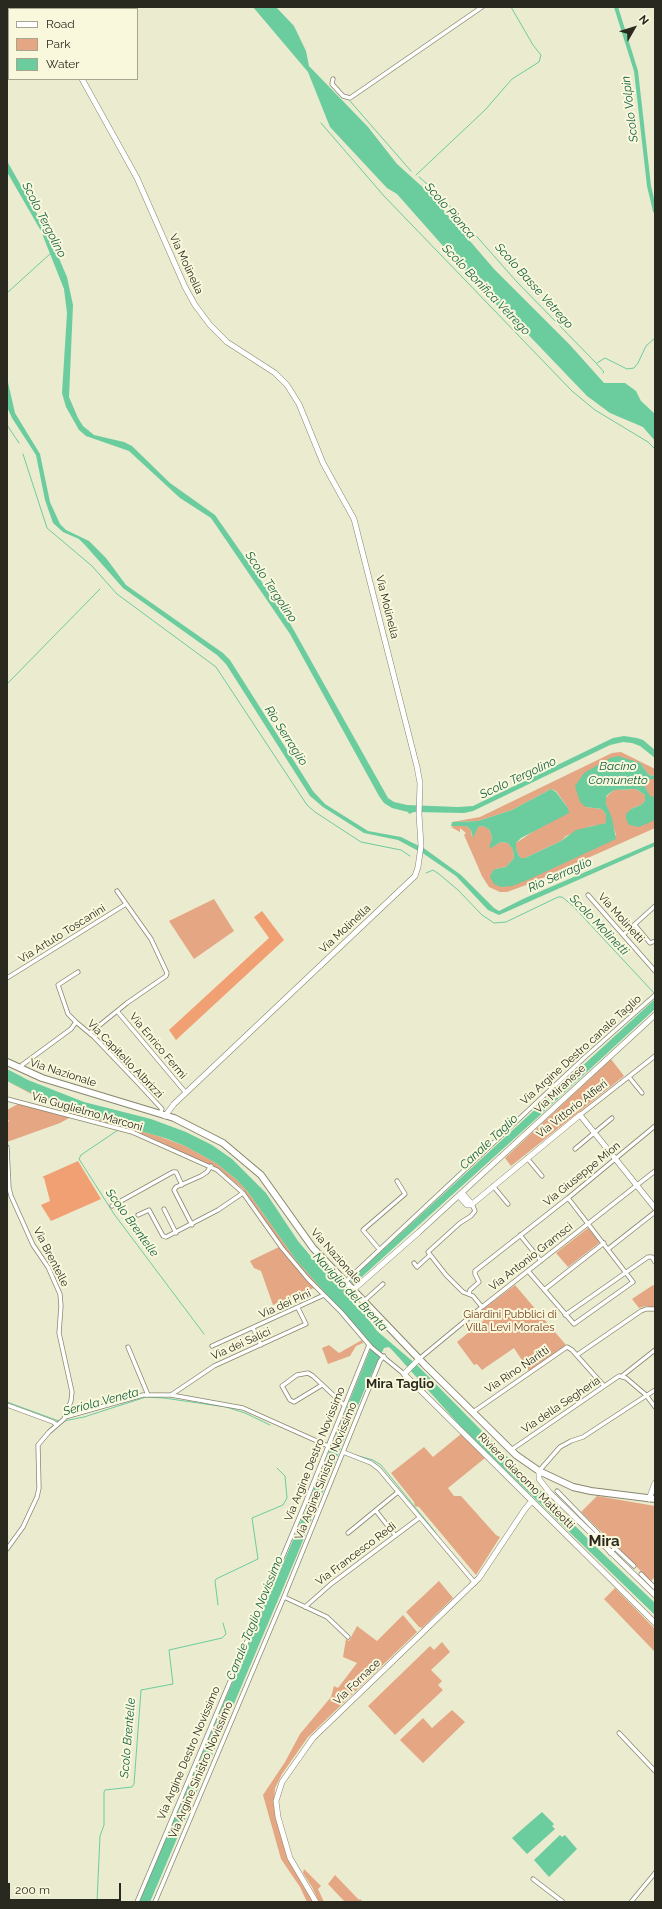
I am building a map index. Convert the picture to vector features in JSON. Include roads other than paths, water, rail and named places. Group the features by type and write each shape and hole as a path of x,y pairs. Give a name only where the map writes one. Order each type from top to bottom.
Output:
{"main road":[{"name":"Via Nazionale","path":"7,1062 42,1078 164,1112 223,1143 251,1166 273,1190 308,1243 364,1301 417,1361 473,1412 523,1461 539,1471 573,1487 591,1491 653,1499"}],"street":[{"path":"333,79 332,84 343,96 350,98 482,7"},
{"name":"Via Molinella","path":"83,80 137,178 190,298 220,336 268,367 280,378 293,393 305,416 323,463 350,510 357,528 420,783 420,858 416,873 409,882 186,1093 164,1112"},
{"path":"90,1033 117,1011 166,976 167,973 151,939 117,891"},
{"name":"Via Molinetti","path":"588,895 624,934 655,971"},
{"name":"Via Artuto Toscanini","path":"7,978 126,904"},
{"path":"624,934 655,906"},
{"path":"635,925 650,943 655,941"},
{"name":"Via Capitello Albrizzi","path":"78,972 58,985 68,1014 90,1033 164,1112"},
{"name":"Via Argine Destro canale Taglio","path":"345,1282 584,1058 655,995"},
{"name":"Via Enrico Fermi","path":"117,1011 186,1093"},
{"name":"Via Miranese","path":"352,1289 460,1194 655,1015"},
{"name":"Via Capitello Albrizzi","path":"20,1069 22,1065 71,1029 76,1022"},
{"name":"Via Vittorio Alfieri","path":"429,1256 428,1250 472,1214 475,1208 472,1204 580,1114 655,1056"},
{"path":"629,1077 642,1093"},
{"name":"Via Guglielmo Marconi","path":"7,1099 132,1132 211,1166 230,1179 244,1193 291,1259 370,1346 406,1372"},
{"path":"580,1114 655,1208"},
{"path":"574,1149 612,1118"},
{"name":"Via Giuseppe Mion","path":"469,1294 470,1290 479,1282 475,1271 568,1198 655,1126"},
{"name":"Via Brentelle","path":"7,1147 9,1188 11,1196 33,1245 51,1273 61,1297 59,1333 72,1392 71,1401 63,1420"},
{"path":"527,1158 542,1176"},
{"path":"192,1224 174,1192 174,1189 201,1176 207,1172 211,1166"},
{"name":"Via Antonio Gramsci","path":"417,1361 528,1270 655,1171"},
{"path":"112,1206 175,1172 182,1185"},
{"path":"379,1249 363,1230 405,1194 397,1181"},
{"path":"493,1186 508,1204"},
{"path":"138,1215 149,1210 164,1238 192,1224 244,1193"},
{"path":"460,1194 472,1204"},
{"path":"528,1270 565,1315 572,1323 575,1324 633,1282 568,1198"},
{"path":"164,1209 176,1233"},
{"path":"608,1249 655,1212"},
{"path":"520,1235 541,1261"},
{"path":"544,1290 604,1243"},
{"path":"414,1264 417,1267 429,1256 457,1286 464,1292 473,1296 482,1307"},
{"path":"565,1315 648,1257 652,1257 655,1262"},
{"path":"364,1301 383,1284"},
{"name":"Via dei Pini","path":"212,1346 324,1295"},
{"name":"Via dei Salici","path":"171,1395 214,1366 306,1324 298,1308"},
{"path":"604,1386 577,1355 640,1311 655,1309"},
{"name":"Via dei Pini","path":"253,1328 261,1345"},
{"name":"Via Argine Destro Novissimo","path":"137,1902 302,1512 344,1405 370,1346"},
{"path":"128,1347 148,1395"},
{"name":"Via Rino Naritti","path":"473,1412 565,1348 570,1348 577,1355"},
{"name":"Via della Segheria","path":"511,1450 604,1386 622,1376 655,1350"},
{"name":"Via Argine Sinistro Novissimo","path":"155,1902 284,1598 343,1452 365,1406 382,1355"},
{"path":"406,1372 417,1361"},
{"path":"322,1385 294,1402 290,1400 282,1387 297,1375 305,1372 313,1376 344,1405"},
{"name":"Riviera Giacomo Matteotti","path":"406,1372 418,1388 655,1623"},
{"path":"622,1376 646,1395 655,1407"},
{"path":"654,1592 610,1553 557,1501 539,1480 539,1471 560,1447 583,1437 655,1390"},
{"path":"7,1549 20,1532 37,1497 39,1488 38,1445 63,1420 148,1395 171,1395 238,1407 328,1446"},
{"path":"7,1405 57,1425"},
{"path":"343,1452 373,1464 475,1583"},
{"path":"653,1499 655,1483"},
{"path":"557,1491 598,1533 594,1537"},
{"path":"348,1533 398,1492"},
{"path":"557,1501 562,1496"},
{"name":"Via Fornace","path":"316,1902 290,1858 278,1817 276,1801 282,1782 313,1738 475,1583 532,1501"},
{"path":"376,1511 395,1535"},
{"path":"572,1516 577,1511"},
{"name":"Via Francesco Redi","path":"305,1607 331,1584 419,1518"},
{"path":"610,1553 615,1548 634,1566"},
{"path":"641,1574 654,1592"},
{"path":"284,1598 327,1617 348,1637"},
{"path":"619,1733 655,1771"},
{"path":"631,1902 655,1873"},
{"path":"533,1879 563,1902"}],"water":[{"path":"253,7 276,7 294,26 306,51 309,66 368,127 397,164 427,191 494,269 570,345 604,383 625,383 636,391 641,401 655,414 655,441 643,427 610,413 587,396 518,324 490,299 397,194 387,188 330,127 308,72"},
{"path":"7,161 49,235 67,277 73,305 69,397 78,418 83,426 94,435 124,442 132,446 170,483 215,515 287,618 388,798 394,802 407,805 458,807 473,806 613,738 624,736 643,740 655,750 655,758 640,746 632,743 623,742 610,745 473,811 464,813 414,812 409,814 408,812 392,808 384,803 290,634 211,518 180,498 129,451 86,436 79,430 66,407 62,393 67,313 64,289 41,231 7,172"},
{"path":"7,378 15,413 40,454 50,502 60,524 66,530 89,541 106,558 126,585 223,653 230,660 313,791 325,804 368,831 401,837 425,849 461,875 494,908 499,911 525,898 655,842 655,846 499,915 488,910 456,876 424,854 398,840 364,833 323,807 310,796 226,664 217,655 123,588 79,539 63,532 53,523 45,500 36,455 12,418 8,409"},
{"name":"Bacino Comunetto","path":"618,756 640,763 649,775 655,776 655,779 645,779 643,783 650,796 655,797 655,820 639,827 629,825 626,819 626,814 631,809 641,805 645,801 645,795 636,789 614,790 606,796 606,804 612,818 616,839 530,879 512,886 501,887 494,884 490,877 492,872 495,869 506,867 514,858 513,850 508,843 501,842 489,849 492,837 489,829 483,826 478,827 473,838 471,830 466,826 451,826 452,822 478,821 512,810 551,789 556,792 568,808 569,813 521,838 516,843 518,854 521,858 525,858 561,841 576,830 606,823 606,815 602,809 586,807 580,802 575,786 584,773 610,758"},
{"path":"655,999 655,1009 353,1284 350,1280"},
{"path":"7,1069 28,1080 84,1102 151,1119 186,1132 212,1145 232,1159 266,1193 298,1241 314,1260 349,1293 352,1301 358,1309 360,1308 377,1331 417,1365 594,1545 655,1603 655,1615 463,1429 389,1347 384,1348 366,1386 297,1555 150,1902 139,1902 299,1526 372,1345 296,1260 248,1192 237,1180 216,1163 185,1146 165,1138 74,1112 56,1105 7,1081"},
{"path":"542,1812 554,1824 552,1826 555,1829 527,1854 512,1838"},
{"path":"560,1835 562,1837 565,1835 577,1849 549,1877 534,1860"}],"waterway":[{"name":"Scolo Basse Vetrego","path":"416,175 485,110 512,79 539,62 541,55 533,45 511,7"},
{"name":"Scolo Volpin","path":"616,7 636,71 649,186 655,211"},
{"path":"350,101 411,171"},
{"name":"Scolo Bonifica Vetrego","path":"321,123 384,196 572,391 595,410 648,442 655,449"},
{"name":"Scolo Basse Vetrego","path":"419,177 440,195 517,282 596,363 604,372 603,373"},
{"name":"Scolo Tergolino","path":"7,293 51,253"},
{"path":"597,363 605,358 627,369 634,368 646,346 655,338"},
{"path":"7,425 19,443"},
{"path":"23,454 47,528 92,566 117,594 216,667 307,805 315,812 361,842 401,850 410,856"},
{"path":"7,684 100,589"},
{"name":"Scolo Molinetti","path":"426,873 433,870 439,874 458,890 482,915 494,923 506,922 558,897 562,897 572,905 654,993"},
{"name":"Scolo Brentelle","path":"118,1130 81,1155 79,1159 114,1214 204,1334"},
{"name":"Seriola Veneta","path":"64,1421 84,1417 146,1397 164,1398 226,1407 245,1413 270,1425"},
{"name":"Seriola Veneta","path":"7,1402 59,1421"},
{"name":"Seriola Veneta","path":"355,1455 373,1460 381,1465 436,1533"},
{"name":"Scolo Brentelle","path":"218,1605 216,1579 258,1559 252,1518 283,1505 287,1498 285,1476 277,1468"},
{"name":"Scolo Brentelle","path":"97,1902 100,1836 104,1825 104,1792 105,1790 132,1787 134,1784 141,1690 173,1684 169,1650 222,1638 226,1634 223,1623"}],"district":[{"name":"Mira Taglio","path":"400,1384"},
{"name":"Mira","path":"604,1541"}],"water label":[{"name":"Scolo Pionca","path":"450,211"},
{"name":"Rio Serraglio","path":"286,736"},
{"name":"Rio Serraglio","path":"560,875"},
{"name":"Canale Taglio","path":"489,1142"},
{"name":"Naviglio del Brenta","path":"350,1292"},
{"name":"Canale Taglio Novissimo","path":"255,1618"}],"park label":[{"name":"Giardini Pubblici di Villa Levi Morales","path":"510,1321"}]}
